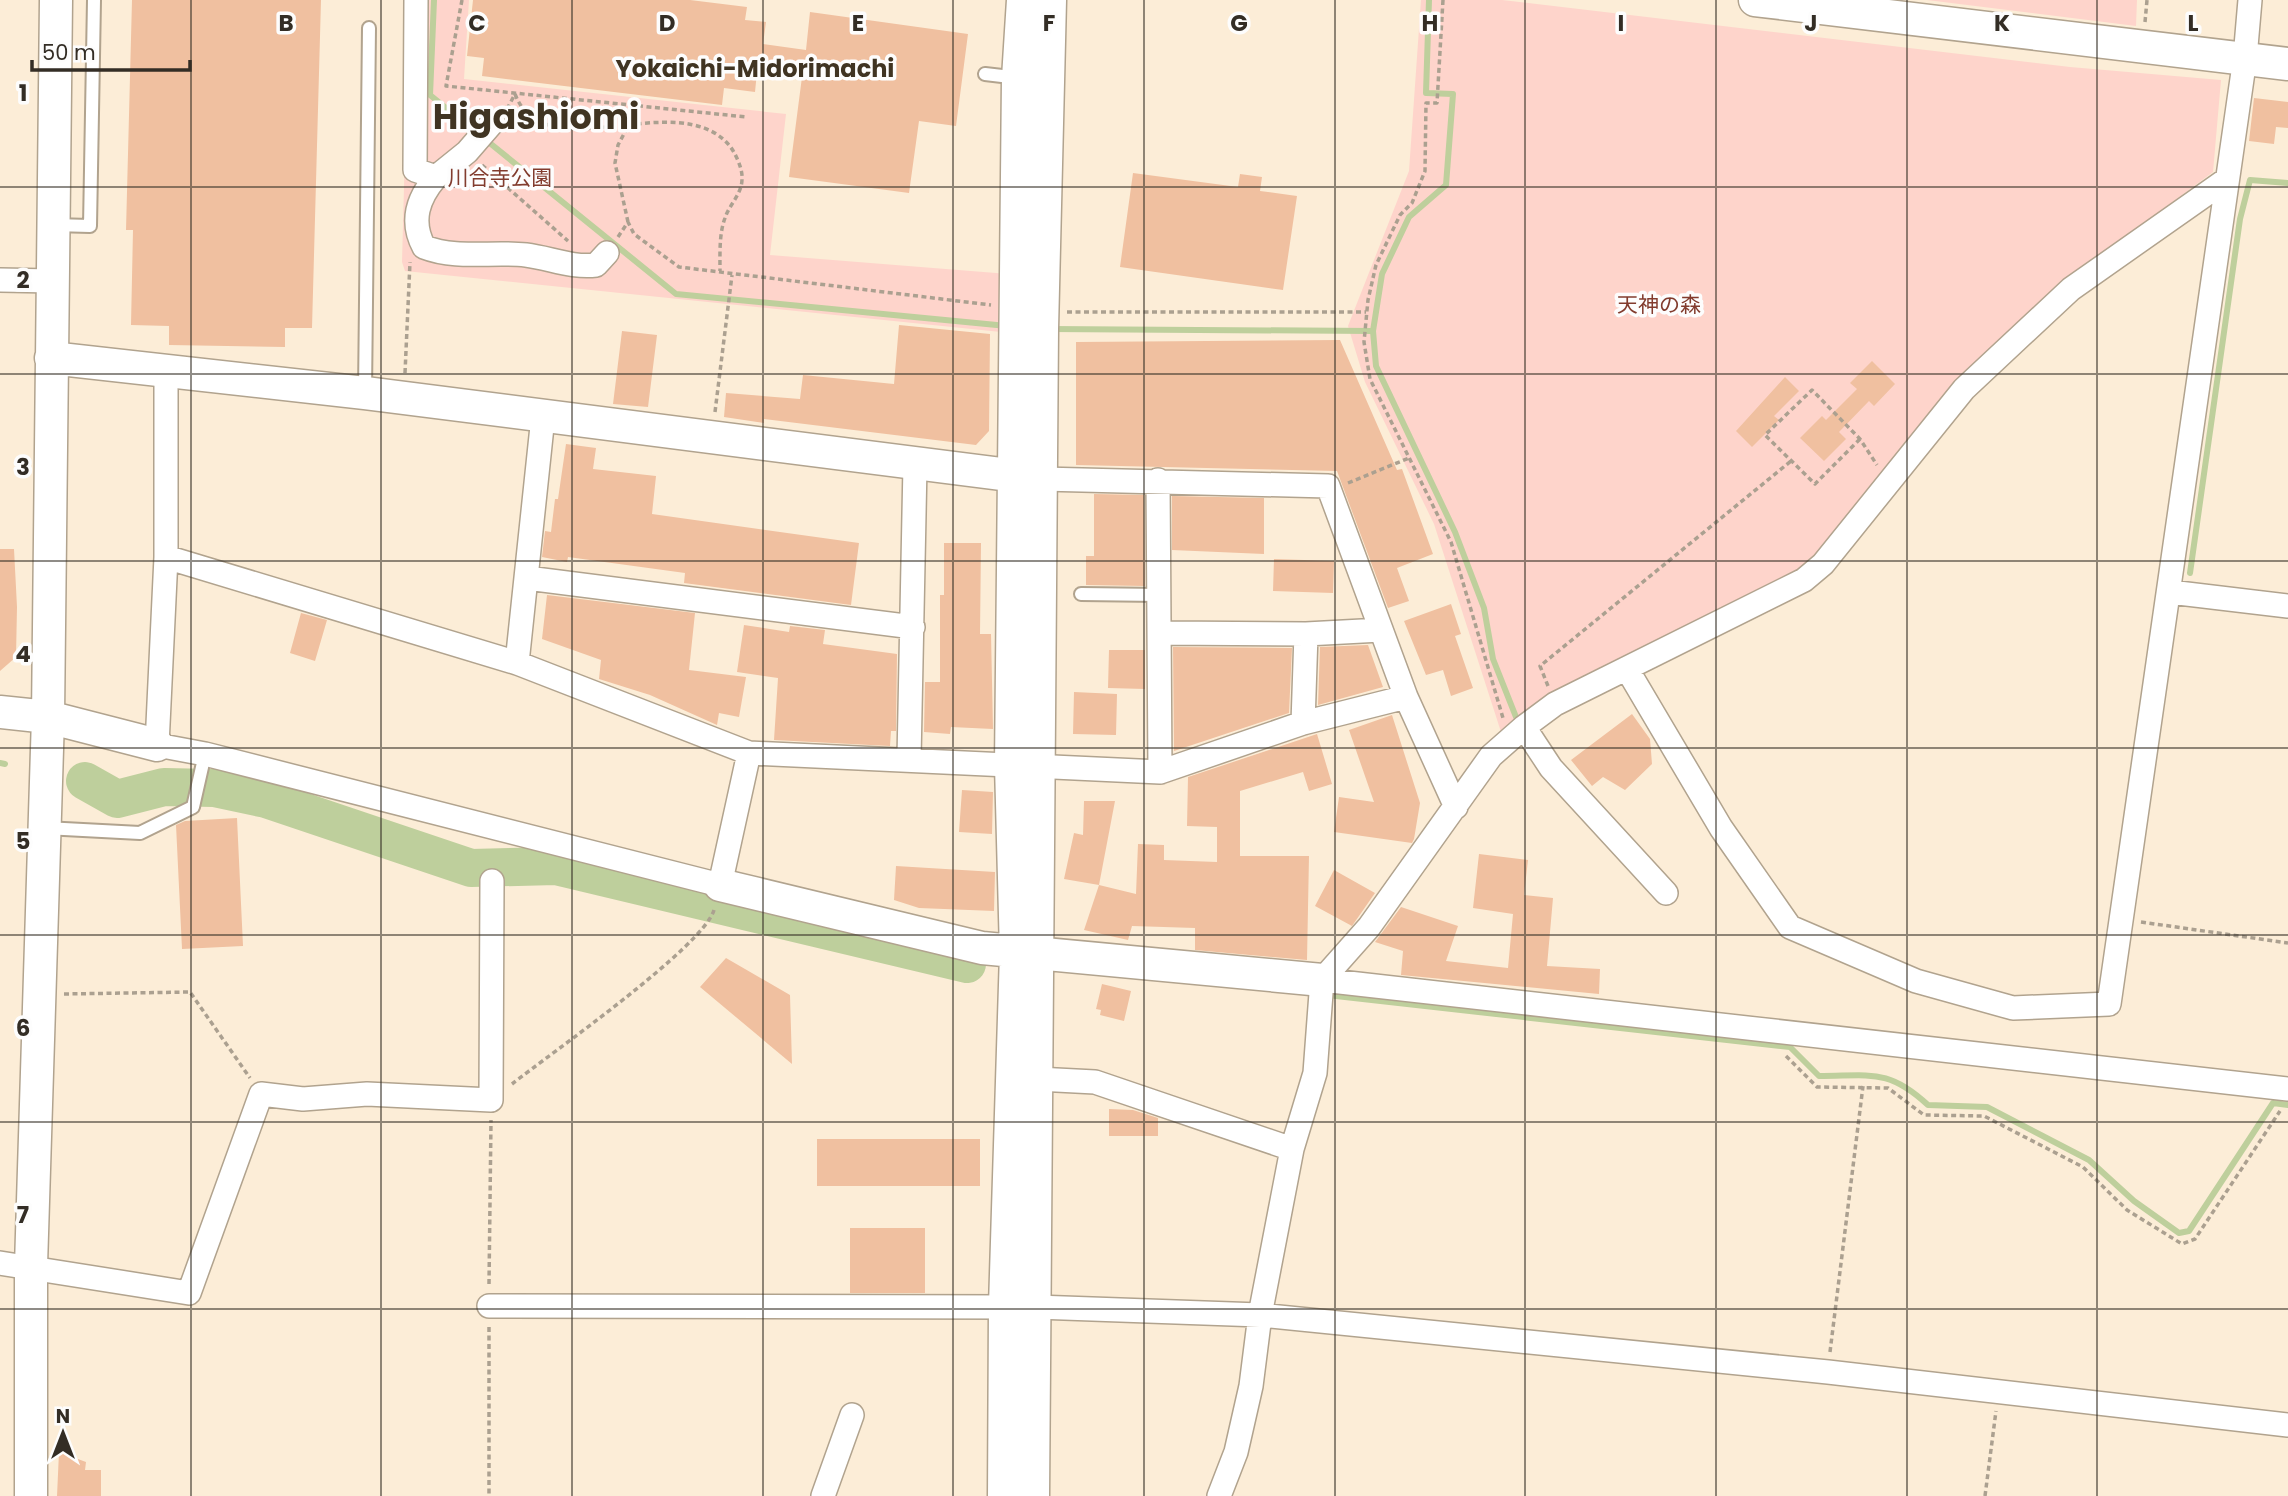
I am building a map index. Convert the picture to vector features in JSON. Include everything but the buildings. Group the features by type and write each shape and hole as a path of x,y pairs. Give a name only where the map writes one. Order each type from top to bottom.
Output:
{"street":[{"path":"32,1496 32,1266 48,717 56,0"},
{"path":"416,0 415,170 436,177"},
{"path":"1023,0 1018,78 1028,477 1025,765 1027,953 1037,1079 1033,1496"},
{"path":"1028,477 1042,329 1050,0"},
{"path":"1755,0 2288,64"},
{"path":"1627,669 1721,828 1790,927 1916,981 2013,1008 2109,1004 2245,58 2250,0"},
{"path":"493,122 467,152 423,191 415,214 424,247 441,253 528,255 586,266 602,259"},
{"path":"1219,1496 1236,1452 1245,1412 1260,1315 1292,1149 1314,1073 1322,980 1369,927 1491,756 1555,704 1804,580 1823,564 1964,389 2071,289 2226,180"},
{"path":"0,280 53,282"},
{"path":"51,358 365,393 915,465 1028,477 1328,486 1406,697 1456,807"},
{"path":"157,745 166,557 166,370"},
{"path":"517,663 543,417"},
{"path":"909,759 915,465"},
{"path":"1158,480 1160,772"},
{"path":"166,557 517,663 749,753 1160,772 1303,723 1406,697"},
{"path":"527,578 913,627"},
{"path":"2170,592 2288,606"},
{"path":"1161,633 1306,634 1381,630"},
{"path":"1303,723 1306,634"},
{"path":"0,712 48,717 157,745 205,754 720,885 982,948 1322,980 2288,1089"},
{"path":"1517,734 1666,893"},
{"path":"720,885 749,753"},
{"path":"0,1262 189,1293 261,1094 303,1099 367,1094 491,1100 492,881"},
{"path":"1003,1496 1005,1306 1027,953"},
{"path":"1037,1079 1095,1082 1292,1149"},
{"path":"489,1306 1005,1306 1260,1315 1828,1372 2288,1425"},
{"path":"823,1496 852,1415"}],"lane":[{"path":"53,225 90,226 94,0"},
{"path":"365,393 369,29"},
{"path":"985,74 1050,81"},
{"path":"1081,593 1160,595"},
{"path":"45,828 140,833 193,807 205,754"}],"path":[{"path":"462,0 446,86 746,117"},
{"path":"1443,0 1437,103 1426,103 1425,171 1412,203 1400,215 1376,265 1364,322 1364,342 1370,379 1451,542 1517,734"},
{"path":"2144,32 2147,0"},
{"path":"493,122 504,115 515,94"},
{"path":"515,94 521,107 540,124 582,128 630,124 700,125 718,133 734,152 743,178 737,198 725,217 720,272"},
{"path":"639,106 618,145 615,163 628,222 635,234 679,267 1001,306"},
{"path":"467,152 602,259 628,222"},
{"path":"405,376 410,256 424,247"},
{"path":"715,414 732,275"},
{"path":"1063,312 1366,312"},
{"path":"1860,439 1815,484 1765,435 1812,390 1860,439 1888,481"},
{"path":"1330,491 1410,458"},
{"path":"1555,704 1540,666 1791,461"},
{"path":"2120,919 2288,943"},
{"path":"489,1496 491,1100 680,952 710,923"},
{"path":"58,994 190,992 261,1094"},
{"path":"1763,1031 1817,1087 1863,1085 1888,1088 1924,1115 1984,1116 2083,1167 2127,1210 2182,1244 2195,1239 2278,1111 2288,1112"},
{"path":"1828,1372 1863,1085"},
{"path":"1985,1496 1998,1392"}],"green space":[{"name":"川合寺公園","path":"409,0 469,0 464,79 786,114 770,255 1034,276 1031,335 405,271 402,262"},
{"name":"天神の森","path":"1421,0 1502,0 2070,67 2221,80 2213,172 2062,284 1817,556 1799,571 1591,674 1501,732 1434,524 1365,382 1348,326 1409,171"},
{"path":"1927,0 2137,0 2136,26"}],"waterway":[{"path":"434,0 430,95 477,133"},
{"path":"1429,0 1426,93 1453,94 1446,185 1409,217 1382,274 1373,331 1376,366 1455,532 1484,608 1493,659 1516,717"},
{"path":"486,140 676,294 1007,326"},
{"path":"2190,573 2240,219 2250,180 2288,183"},
{"path":"1049,329 1373,331"},
{"path":"0,763 5,764"},
{"path":"85,781 117,799 164,787 214,788 266,799 471,868 556,866 967,964"},
{"path":"1327,995 1790,1047 1819,1076 1878,1077 1901,1085 1928,1105 1987,1107 2089,1160 2134,1201 2179,1233 2189,1231 2273,1103 2288,1105"}],"district":[{"name":"Yokaichi-Midorimachi","path":"755,68"},
{"name":"Higashiomi","path":"536,116"}]}
